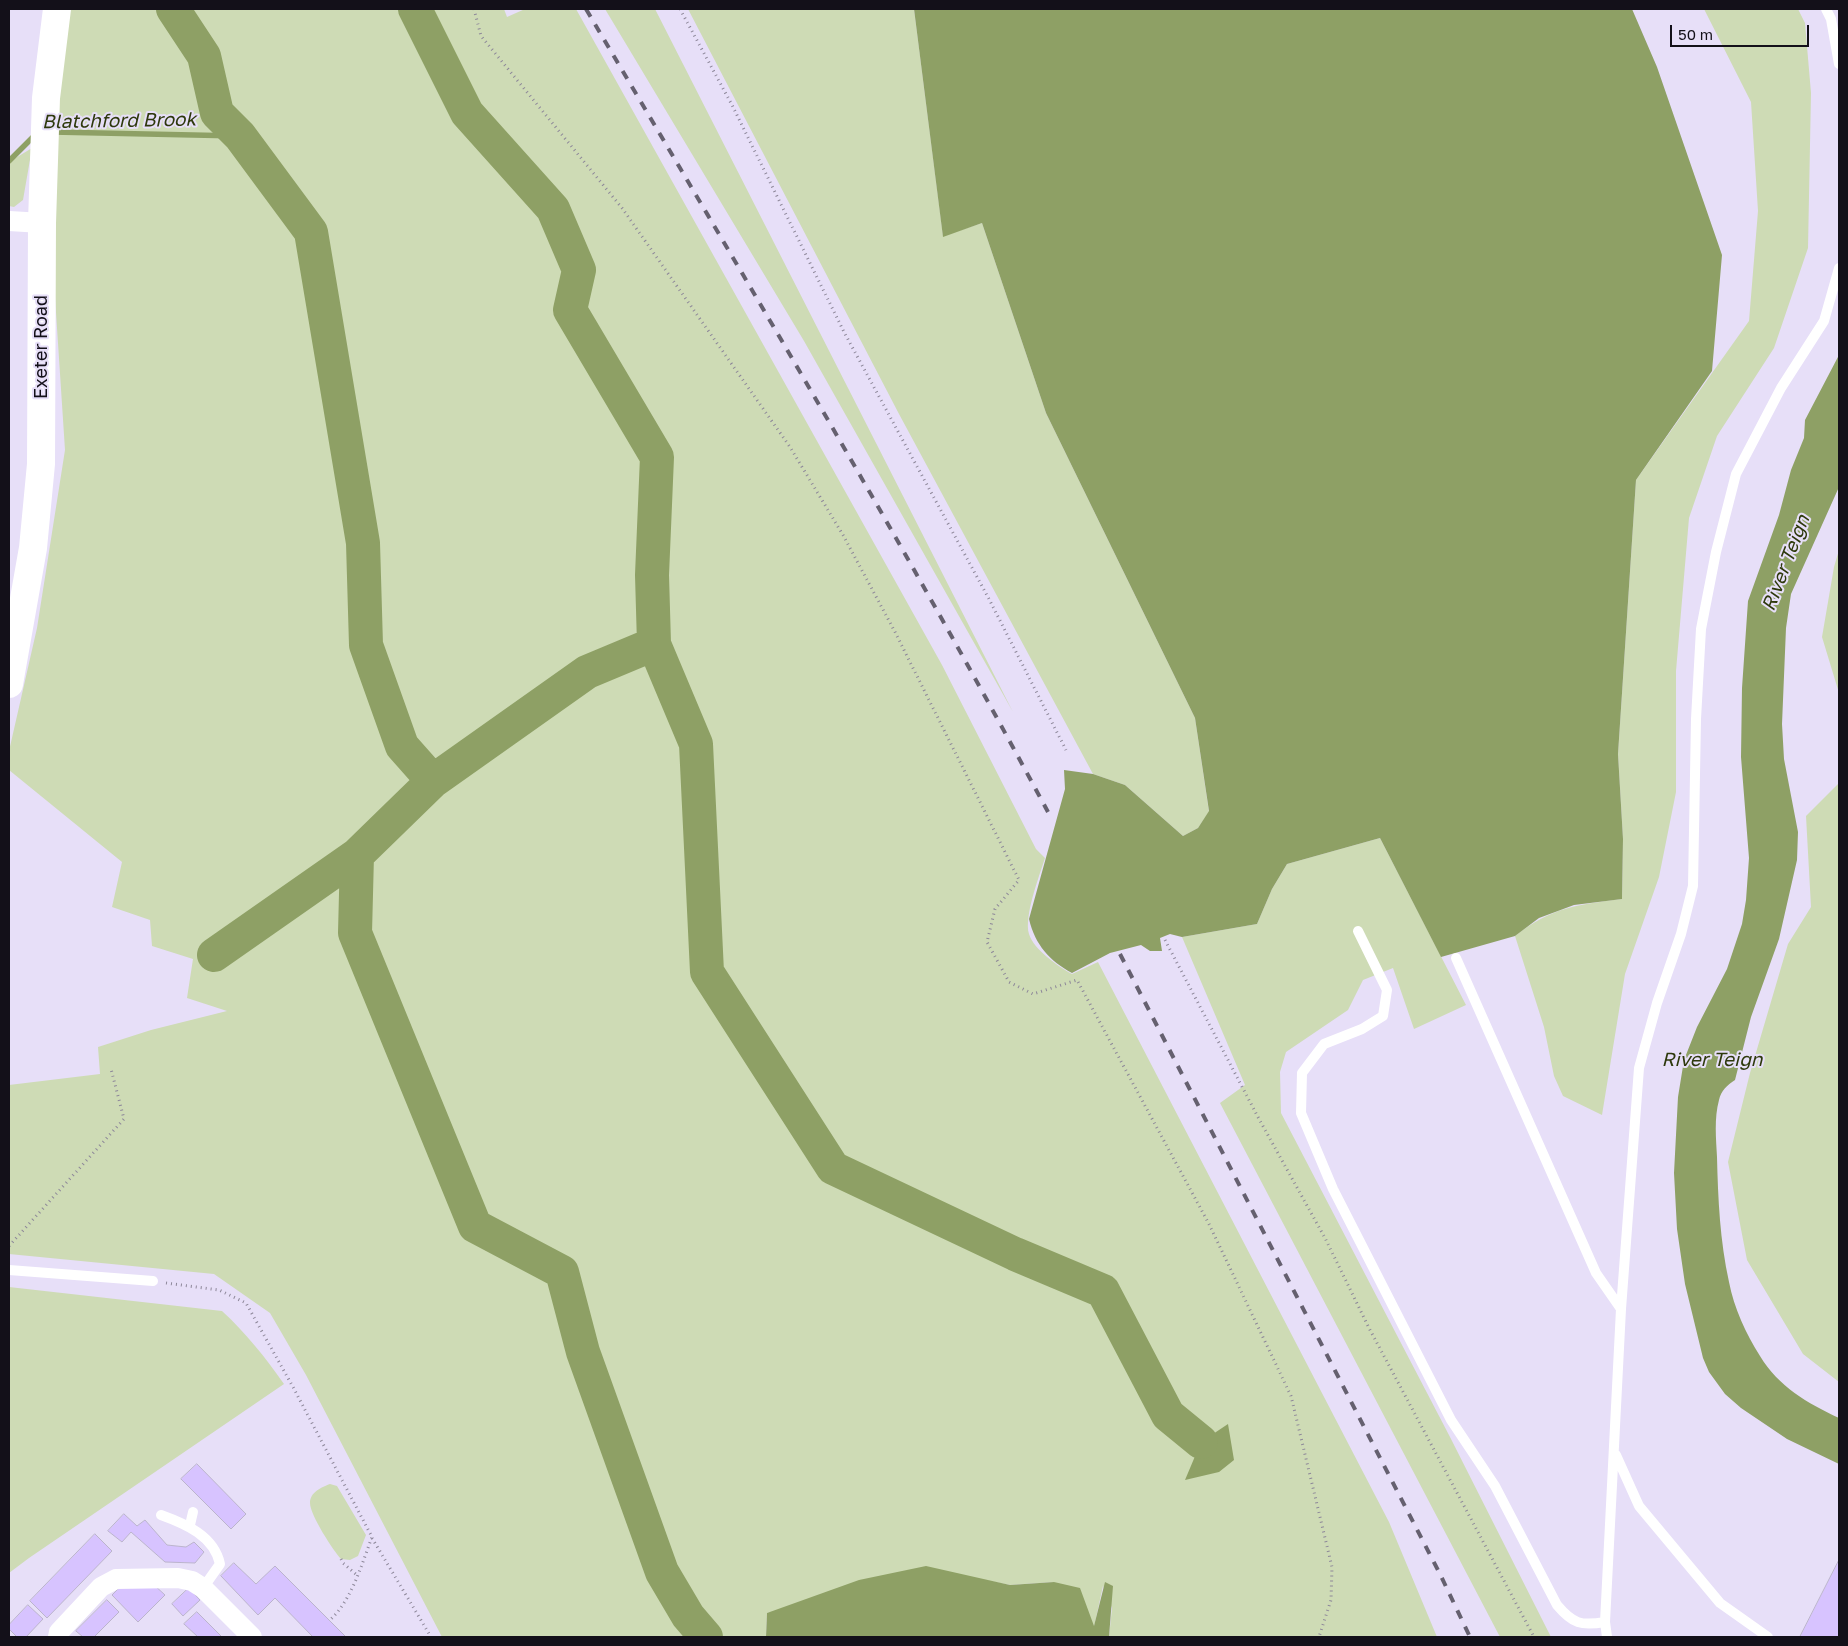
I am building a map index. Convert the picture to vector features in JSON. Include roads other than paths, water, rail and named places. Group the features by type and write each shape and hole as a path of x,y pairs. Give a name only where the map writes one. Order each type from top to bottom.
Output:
{"street":[{"name":"Exeter Road","path":"9,684 33,548 41,464 42,223 46,98 57,9"},
{"path":"9,221 42,223"},
{"path":"58,1637 59,1632 101,1587 116,1579 178,1578 192,1581 203,1588 252,1637"}],"lane":[{"path":"1826,9 1831,19 1839,64"},
{"path":"1607,1637 1605,1622 1622,1309 1639,1068 1693,886 1696,719 1701,629 1716,552 1736,474 1782,388 1824,321 1839,268"},
{"path":"1358,931 1387,990 1383,1016 1362,1029 1324,1044 1302,1073 1302,1113 1333,1189 1451,1420 1495,1486 1557,1605 1567,1618 1585,1625 1605,1622"},
{"path":"1456,958 1596,1273 1622,1309"},
{"path":"9,1270 153,1281"},
{"path":"1615,1452 1639,1506 1720,1603 1768,1637"},
{"path":"190,1525 193,1512"},
{"path":"161,1515 190,1525 217,1551 220,1564 203,1588"}],"water":[{"path":"914,9 1632,9 1657,67 1722,255 1712,371 1636,480 1618,754 1623,839 1622,899 1574,905 1539,918 1515,936 1441,957 1380,838 1287,864 1272,889 1257,924 1182,937 1170,934 1160,938 1162,951 1150,951 1141,945 1110,953 1072,973 1044,951 1035,937 1029,919 1065,789 1064,770 1093,774 1125,785 1183,836 1198,828 1209,811 1195,718 1046,413 982,223 943,237"},
{"name":"River Teign","path":"1839,355 1839,487 1791,594 1786,628 1782,724 1784,759 1798,832 1797,860 1779,939 1751,1017 1735,1080 1725,1088 1720,1097 1716,1114 1716,1128 1722,1236 1731,1292 1737,1311 1755,1348 1776,1377 1805,1400 1839,1418 1839,1464 1787,1439 1741,1408 1725,1394 1709,1372 1703,1358 1685,1284 1677,1229 1674,1173 1678,1097 1684,1060 1697,1027 1727,969 1742,924 1746,900 1749,858 1741,757 1742,688 1748,601 1779,515 1791,470 1804,438 1805,420"},
{"path":"1228,1424 1234,1460 1219,1472 1185,1480 1201,1442"},
{"path":"926,1566 1010,1585 1054,1582 1080,1588 1094,1626 1105,1582 1113,1586 1109,1637 766,1637 767,1613 859,1580"}],"waterway":[{"path":"173,9 204,56 217,113 240,136 311,232 363,543 366,645 402,746 433,781 587,672 654,644"},
{"path":"415,9 467,113 553,209 579,270 570,310 657,457 652,575 654,644 696,744 707,972 833,1168 1015,1254 1103,1291 1168,1415 1201,1442"},
{"name":"Blatchford Brook","path":"52,132 240,136"},
{"name":"Blatchford Brook","path":"9,161 36,134"},
{"path":"433,781 357,855 355,933 475,1226 562,1272 583,1352 662,1572 688,1616 706,1637"},
{"path":"214,955 357,855"}],"railway":[{"path":"586,9 763,308 879,509 993,710 1048,812"},
{"path":"1120,954 1440,1574 1470,1637"}]}
